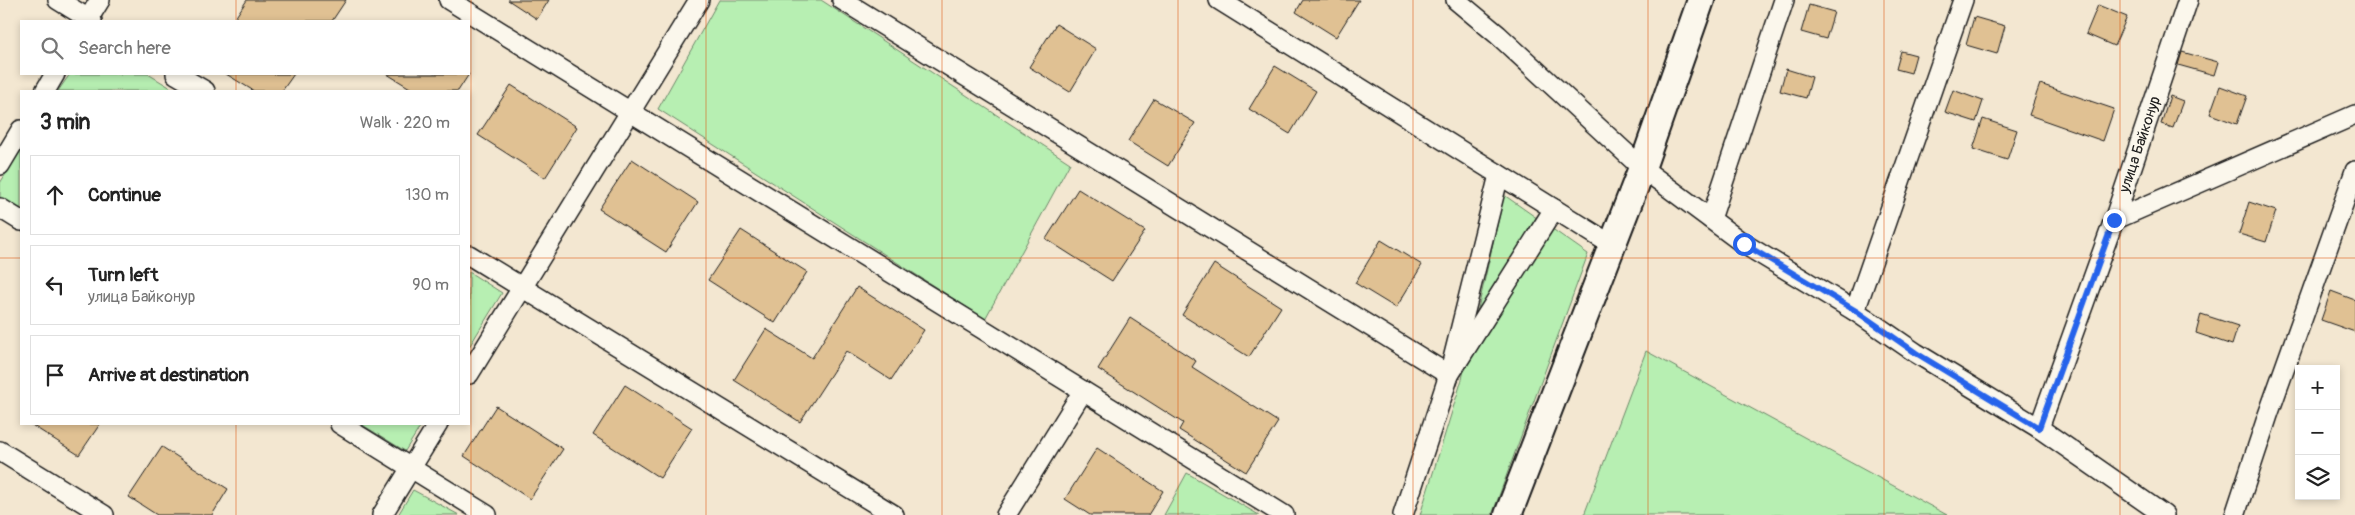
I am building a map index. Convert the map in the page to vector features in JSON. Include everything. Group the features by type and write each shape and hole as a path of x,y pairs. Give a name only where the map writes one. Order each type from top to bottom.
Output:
{"main road":[{"path":"1508,515 1642,168 1701,0"}],"street":[{"path":"58,0 88,20"},
{"path":"90,20 100,0"},
{"path":"449,0 1284,515"},
{"path":"470,372 699,0"},
{"path":"842,0 1449,375"},
{"path":"1219,0 1612,245"},
{"path":"1456,0 1498,35 1642,168 1744,244 1856,311 1916,353 2039,428 2164,515"},
{"path":"1711,219 1784,0"},
{"path":"1856,311 1963,0"},
{"name":"улица Байконур","path":"2039,428 2114,220 2188,0"},
{"path":"46,90 54,75"},
{"path":"178,75 202,90"},
{"path":"2114,220 2355,115"},
{"path":"0,165 20,132"},
{"path":"2235,515 2268,415 2355,171"},
{"path":"1403,515 1449,375 1499,175"},
{"path":"0,208 20,220"},
{"path":"1449,375 1554,209"},
{"path":"470,256 894,515"},
{"path":"1006,515 1083,391"},
{"path":"342,425 487,515"},
{"path":"382,515 437,425"},
{"path":"0,451 104,515"}],"green space":[{"path":"719,0 821,0 1070,163 985,319 658,109"},
{"path":"69,75 150,75 174,90 59,90"},
{"path":"20,152 20,212 0,200 0,183"},
{"path":"1504,195 1588,254 1492,515 1420,515 1462,379"},
{"path":"470,273 502,293 470,345"},
{"path":"1646,351 1947,515 1584,515"},
{"path":"363,425 421,425 405,451"},
{"path":"1187,473 1259,515 1164,515"},
{"path":"413,490 459,515 398,515"}],"building":[{"path":"247,0 346,0 333,20 234,20"},
{"path":"508,0 549,0 537,19"},
{"path":"1303,0 1359,0 1336,37 1296,12"},
{"path":"1809,5 1834,12 1826,39 1801,32"},
{"path":"2098,5 2127,17 2114,46 2086,34"},
{"path":"1974,17 2005,26 1997,54 1966,45"},
{"path":"1056,24 1096,49 1070,92 1029,67"},
{"path":"1901,51 1916,55 1911,73 1896,69"},
{"path":"2182,52 2218,62 2214,75 2178,65"},
{"path":"1275,66 1316,91 1290,134 1249,109"},
{"path":"1786,69 1812,77 1806,98 1780,91"},
{"path":"228,75 293,75 283,90 252,90"},
{"path":"389,75 468,75 459,90 413,90"},
{"path":"2040,84 2114,109 2103,141 2029,115"},
{"path":"511,85 577,127 545,178 478,135"},
{"path":"2220,86 2247,96 2237,124 2210,114"},
{"path":"1953,90 1983,101 1976,122 1945,112"},
{"path":"2170,96 2183,101 2173,128 2161,124"},
{"path":"1154,99 1195,123 1168,166 1128,141"},
{"path":"1983,119 2017,130 2007,160 1973,149"},
{"path":"632,159 698,202 666,252 599,209"},
{"path":"1078,189 1145,231 1112,281 1046,239"},
{"path":"2249,202 2276,211 2266,242 2239,234"},
{"path":"741,230 807,272 775,323 708,280"},
{"path":"1381,240 1422,265 1396,308 1355,283"},
{"path":"1214,264 1281,307 1249,357 1182,315"},
{"path":"857,287 924,330 891,380 846,351 800,422 734,380 766,329 812,358"},
{"path":"2331,291 2355,300 2355,332 2321,320"},
{"path":"2201,314 2238,326 2232,345 2196,333"},
{"path":"1130,318 1196,361 1192,367 1278,422 1246,472 1179,430 1183,423 1098,369"},
{"path":"625,385 692,428 660,478 593,435"},
{"path":"496,406 563,449 530,499 464,456"},
{"path":"32,425 99,425 79,455"},
{"path":"162,447 228,489 212,515 157,515 129,497"},
{"path":"1097,448 1163,491 1148,515 1090,515 1065,499"}],"route":[{"path":"1744,244 1856,311 1916,353 2039,428 2114,220"}]}
